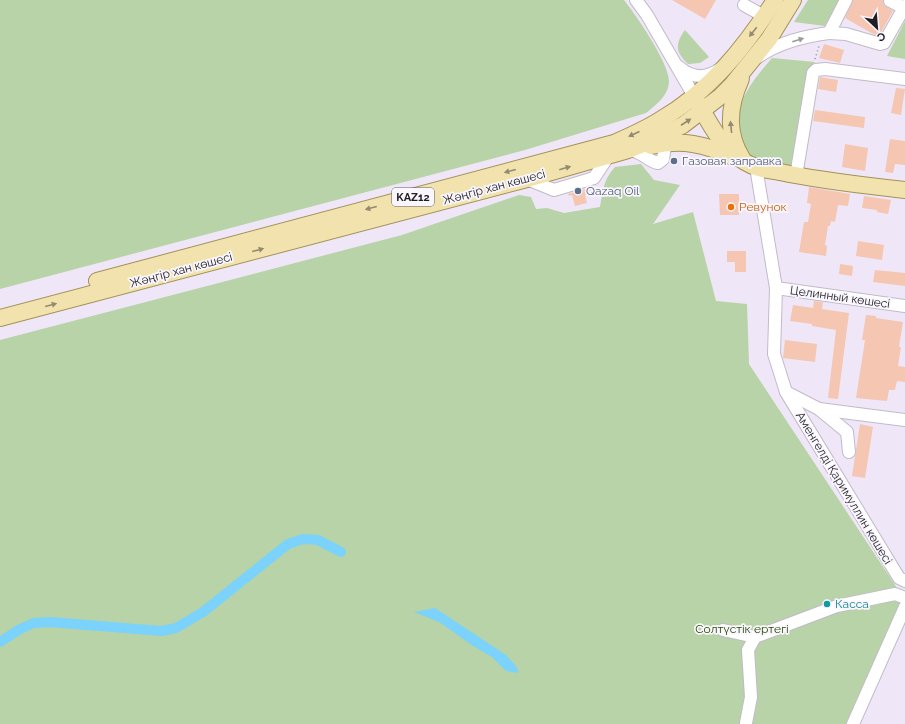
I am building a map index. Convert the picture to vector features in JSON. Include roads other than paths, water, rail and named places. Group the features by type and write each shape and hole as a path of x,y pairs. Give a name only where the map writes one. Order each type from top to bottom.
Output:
{"main road":[{"name":"Жәңгір хан көшесі","path":"0,307 614,143 641,131 660,120 694,96 720,73 764,16 774,0"},
{"name":"Жәңгір хан көшесі","path":"0,318 527,179 628,150 654,140 683,125 731,86 769,39 793,0"},
{"path":"748,65 735,92 730,113 730,124 735,145 751,165"},
{"path":"694,96 717,137 724,145 751,165"},
{"path":"628,150 673,142 696,144 715,149 751,165 796,176 905,190"}],"street":[{"path":"636,0 647,15 694,96"},
{"path":"827,33 846,0"},
{"path":"748,65 766,51 814,35 827,33 846,34 880,44 884,43 905,7 890,0"},
{"path":"744,5 764,16"},
{"path":"676,65 684,72 695,77 706,76 717,71 732,59"},
{"path":"660,120 677,103 682,92 683,82 676,65"},
{"path":"796,176 813,73 816,70 825,69 905,78"},
{"path":"751,165 776,288 774,354 786,392 819,409 847,432 849,452"},
{"name":"Целинный көшесі","path":"776,288 905,306"},
{"name":"Аменгелді Қаримуллин көшесі","path":"786,392 899,578 905,581"},
{"path":"819,409 905,420"},
{"path":"723,630 755,637 837,606 895,594 905,598"},
{"path":"853,724 905,607"},
{"path":"746,723 750,697 748,650 755,637"}],"water":[{"path":"435,608 506,655 516,666 519,673 506,671 492,657 473,646 439,622 414,612"}],"waterway":[{"path":"0,642 20,629 34,623 50,622 161,631 176,628 203,612 288,544 303,539 318,540 341,552"}],"place":[{"name":"Газовая заправка","path":"674,161"},
{"name":"Qazaq Oil","path":"578,191"},
{"name":"Ревунок","path":"731,207"},
{"name":"Касса","path":"827,604"}],"park label":[{"name":"Солтүстік ертегі","path":"742,629"}]}
